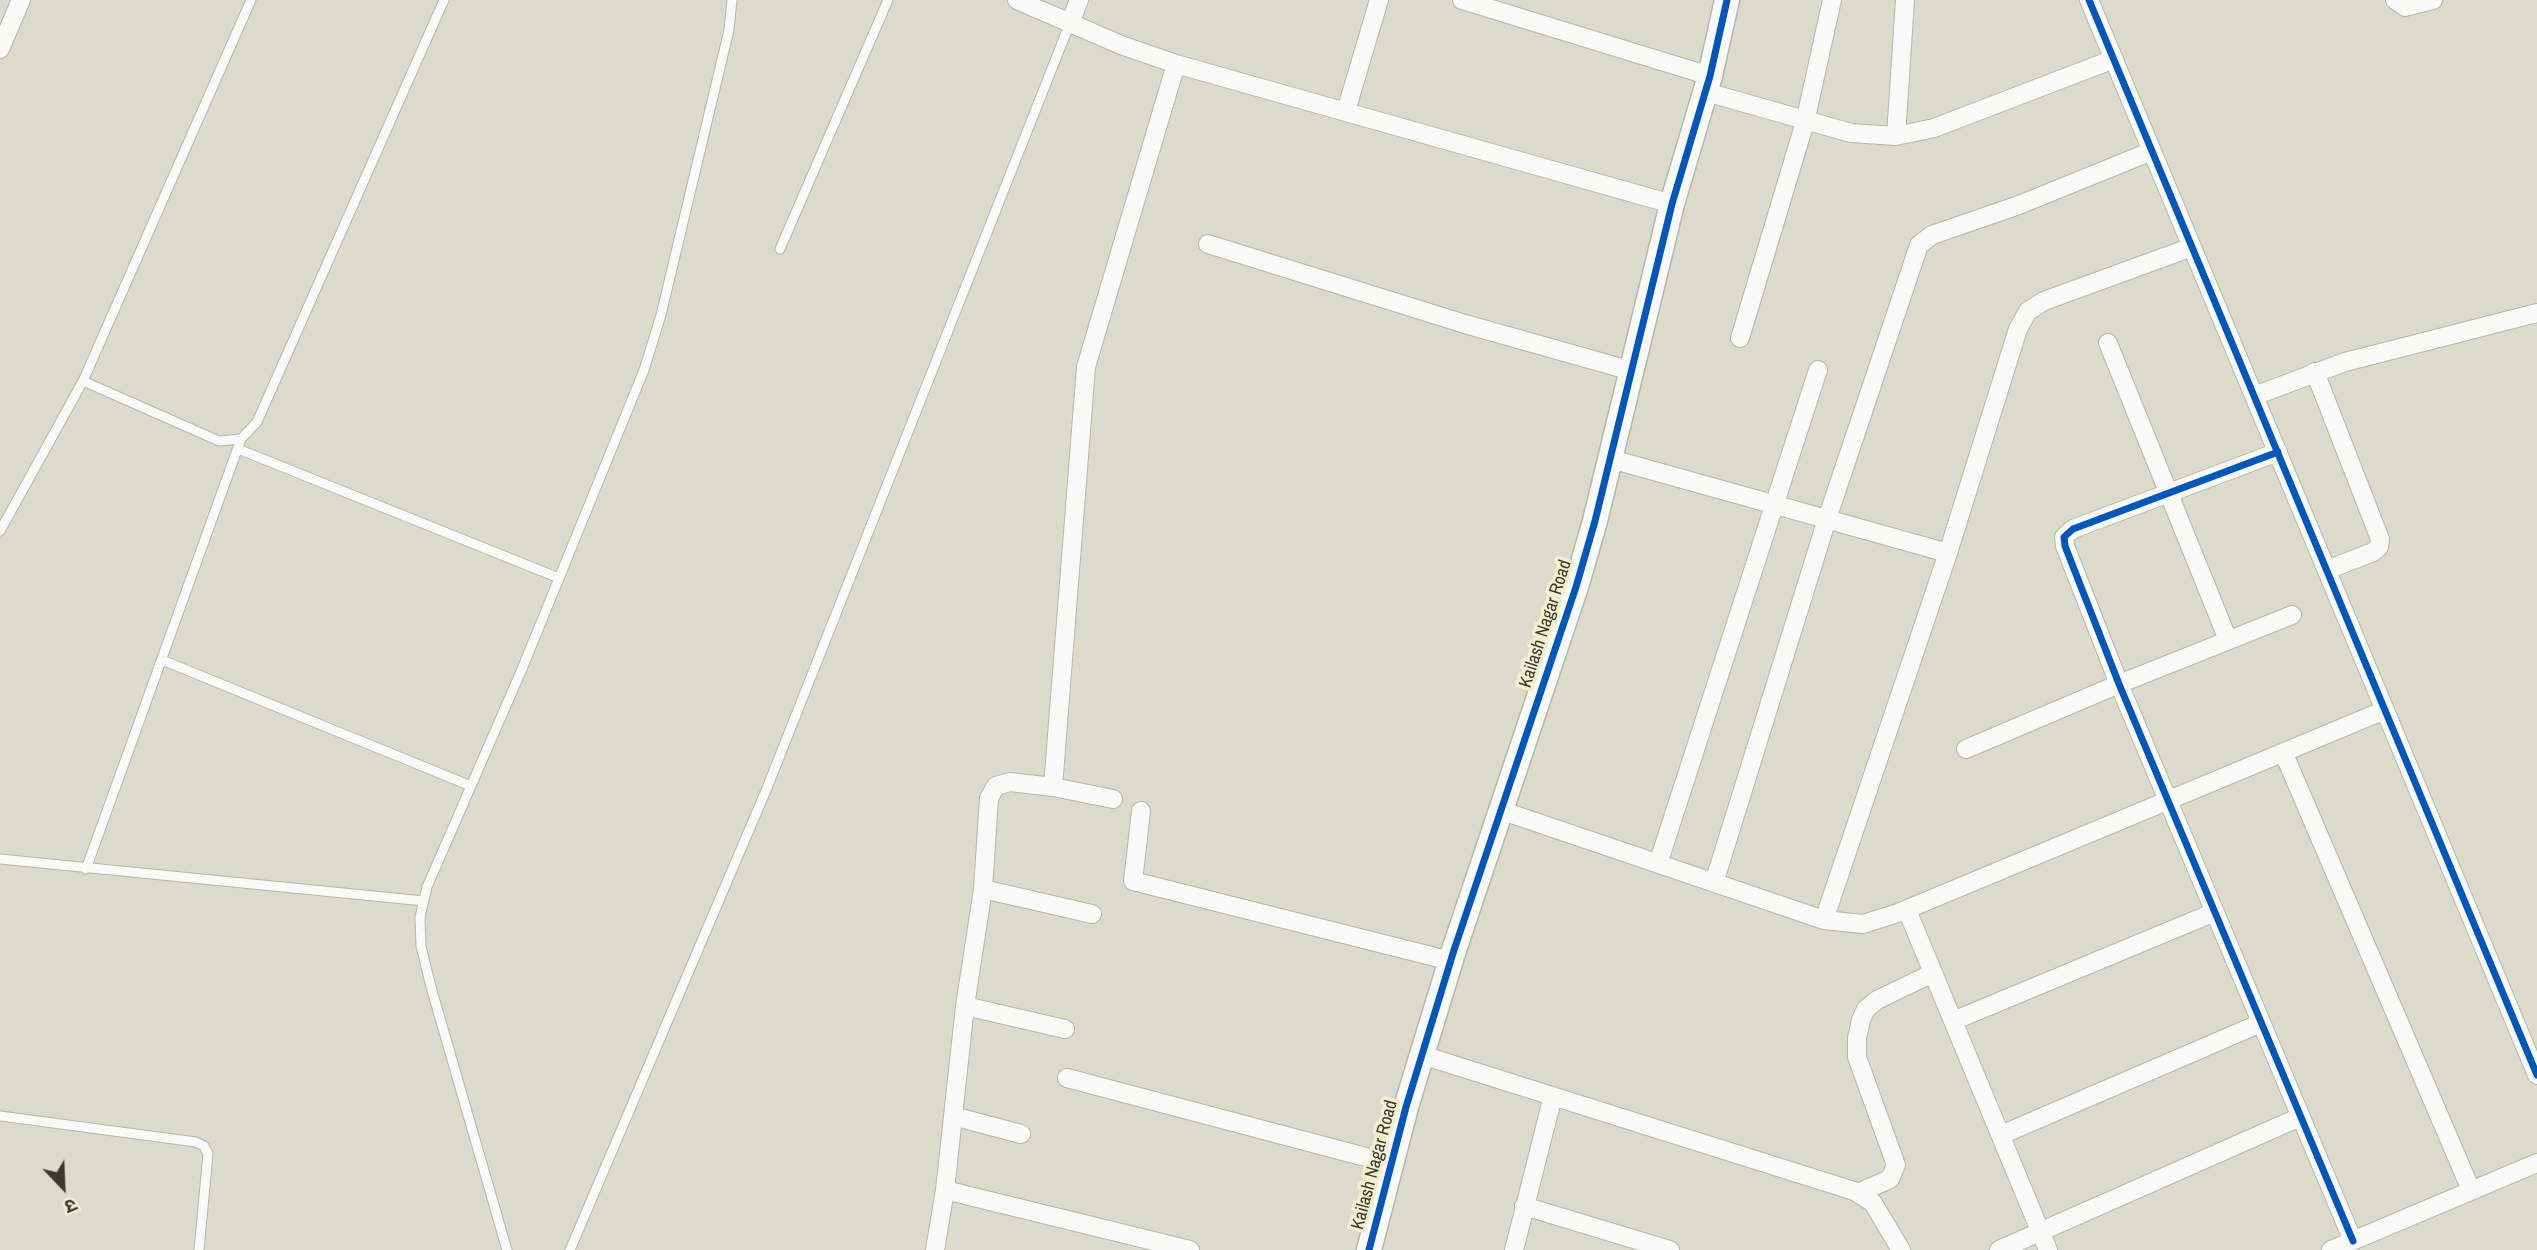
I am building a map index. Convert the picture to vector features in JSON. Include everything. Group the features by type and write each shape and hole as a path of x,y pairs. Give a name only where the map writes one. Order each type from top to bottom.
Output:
{"street":[{"path":"1,42 21,0"},
{"path":"1017,0 1176,64 1672,204"},
{"path":"1070,23 1079,0"},
{"path":"1346,111 1379,0"},
{"path":"1462,0 1708,84 1805,122 1851,133 1896,136 1934,128 2114,59"},
{"name":"Kailash Nagar Road","path":"1368,1250 1451,961 1576,587 1611,459 1672,204 1708,84 1727,0"},
{"path":"1740,338 1805,122 1832,0"},
{"path":"1896,136 1905,0"},
{"path":"2090,0 2537,1075"},
{"path":"2395,0 2405,7 2432,0"},
{"path":"1052,787 1086,367 1176,64"},
{"path":"1714,883 1827,519 1919,245 1932,235 2019,205 2152,150"},
{"path":"1208,244 1465,324 1632,371"},
{"path":"1824,920 1948,553 2018,329 2028,311 2044,301 2192,247"},
{"path":"2254,396 2315,372 2537,313"},
{"path":"2108,343 2167,495 2228,640"},
{"path":"1658,864 1818,370"},
{"path":"2315,372 2380,539 2379,547 2373,552 2327,570"},
{"path":"2278,452 2073,529 2064,537 2119,684 2353,1241"},
{"path":"1611,459 1948,553"},
{"path":"1966,749 2292,615"},
{"path":"1500,810 1824,920 1863,924 1907,910 2385,710"},
{"path":"2284,754 2471,1190"},
{"path":"935,1250 945,1190 965,1006 983,890 989,798 996,786 1010,782 1113,799"},
{"path":"1141,811 1133,881 1451,961"},
{"path":"983,890 1092,914"},
{"path":"1907,910 2048,1250"},
{"path":"1953,1021 2215,912"},
{"path":"1858,1194 1890,1179 1896,1165 1857,1057 1861,1020 1867,1009 1877,1000 1933,973"},
{"path":"965,1006 1065,1029"},
{"path":"2001,1135 2261,1023"},
{"path":"1422,1055 1858,1194 1873,1203 1901,1250"},
{"path":"1067,1078 1392,1164"},
{"path":"1514,1250 1553,1096"},
{"path":"953,1116 1021,1134"},
{"path":"1999,1250 2300,1117"},
{"path":"2331,1250 2537,1163"},
{"path":"945,1190 1190,1250"},
{"path":"1524,1206 1670,1250"}],"lane":[{"path":"0,531 83,381 251,0"},
{"path":"86,869 241,439 257,422 444,0"},
{"path":"507,1250 421,946 420,917 471,786 644,370 661,314 729,30 732,0"},
{"path":"780,249 888,0"},
{"path":"570,1250 767,788 1070,23"},
{"path":"83,381 219,441 241,439"},
{"path":"237,449 559,578"},
{"path":"162,660 471,786"},
{"path":"0,859 424,901"},
{"path":"0,1116 196,1142 204,1146 208,1154 199,1250"}],"cycle path":[{"path":"1369,1250 1406,1107 1454,950 1576,587 1595,521 1672,204 1710,76 1727,0"},
{"path":"2089,0 2537,1075"},
{"path":"2278,452 2073,529 2064,537 2065,546 2119,684 2353,1241"}]}
